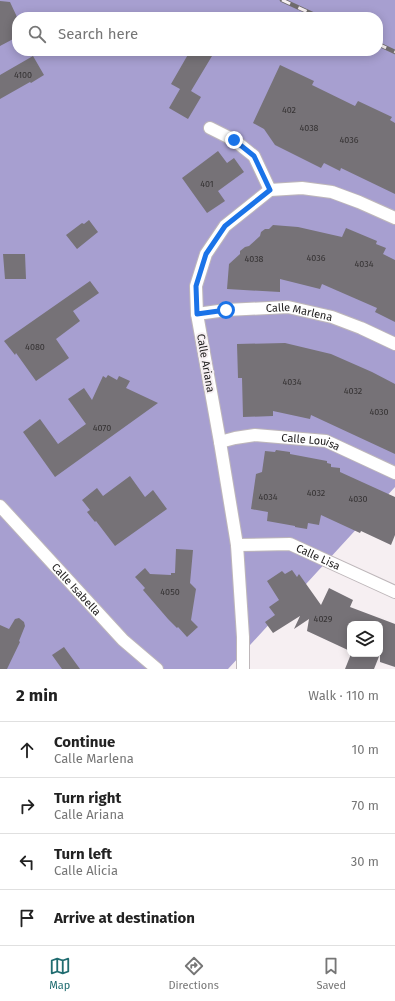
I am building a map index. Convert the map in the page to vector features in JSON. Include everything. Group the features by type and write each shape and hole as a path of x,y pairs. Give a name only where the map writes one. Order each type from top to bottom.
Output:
{"street":[{"path":"210,128 234,140 254,156 270,190 302,188 332,192 395,218"},
{"name":"Calle Ariana","path":"242,669 243,637 237,546 197,314 196,286 206,254 225,226 270,190"},
{"name":"Calle Marlena","path":"197,314 226,310 288,308 332,317 361,328 395,344"},
{"name":"Calle Louisa","path":"220,442 255,435 326,441 395,473"},
{"name":"Calle Isabella","path":"0,506 123,640 157,669"},
{"name":"Calle Lisa","path":"237,546 290,544 395,592"}],"shaded area":[{"path":"0,0 395,0 395,487 228,669 0,669"}],"building":[{"path":"0,1 10,2 15,12 12,12 12,40 0,46"},
{"path":"33,56 44,75 0,99 0,75"},
{"path":"187,56 212,56 191,91 201,97 188,119 169,108 180,89 171,84"},
{"path":"280,65 314,81 312,85 355,106 358,101 392,117 390,120 395,123 395,194 341,168 340,171 324,163 321,168 275,145 264,129 253,123"},
{"path":"218,151 227,163 234,158 244,172 218,191 225,201 207,213 182,178"},
{"path":"89,220 98,232 77,249 66,235 82,223 84,224"},
{"path":"273,225 298,227 342,237 346,228 377,241 376,244 386,248 383,254 395,260 395,322 375,312 377,308 322,284 320,289 280,279 280,292 227,289 229,264 240,254 240,251 249,246 260,236 261,232 265,229 269,229"},
{"path":"3,254 25,254 26,279 5,279"},
{"path":"90,281 99,293 73,311 80,321 56,339 69,358 36,381 16,353 15,355 4,341"},
{"path":"285,343 331,354 395,384 395,454 311,415 310,419 273,411 273,416 243,417 242,378 238,378 237,344"},
{"path":"108,375 117,380 119,376 130,381 126,388 158,403 55,477 23,432 40,419 58,444 86,424 68,399 84,388 92,400 103,376 106,378"},
{"path":"276,450 327,461 327,463 331,464 331,467 340,468 340,472 395,497 395,535 391,545 321,515 319,525 308,523 307,529 267,521 268,512 251,509 256,474 262,472 265,451 275,452"},
{"path":"130,476 145,497 153,490 167,509 115,546 96,521 95,522 87,512 90,510 82,500 97,488 103,496"},
{"path":"176,549 193,550 190,583 196,589 191,620 198,627 187,637 168,619 143,590 145,588 135,577 145,568 150,574 171,575 171,573 175,573"},
{"path":"292,570 297,577 299,574 321,605 329,588 353,600 350,607 395,624 395,667 380,662 380,657 383,657 383,621 347,621 347,650 307,631 309,619 294,629 300,616 273,633 265,622 275,615 269,607 279,600 267,581 282,571 285,574"},
{"path":"19,618 24,622 25,626 19,641 20,642 7,669 0,669 0,625 9,629 15,619"},
{"path":"64,647 80,669 62,669 52,655"},
{"path":"350,657 379,657 374,669 345,669"}],"railway":[{"path":"282,0 308,12"},
{"path":"383,46 395,52"}],"route":[{"path":"226,310 197,314 196,286 206,254 225,226 270,190 254,156 234,140"}]}
